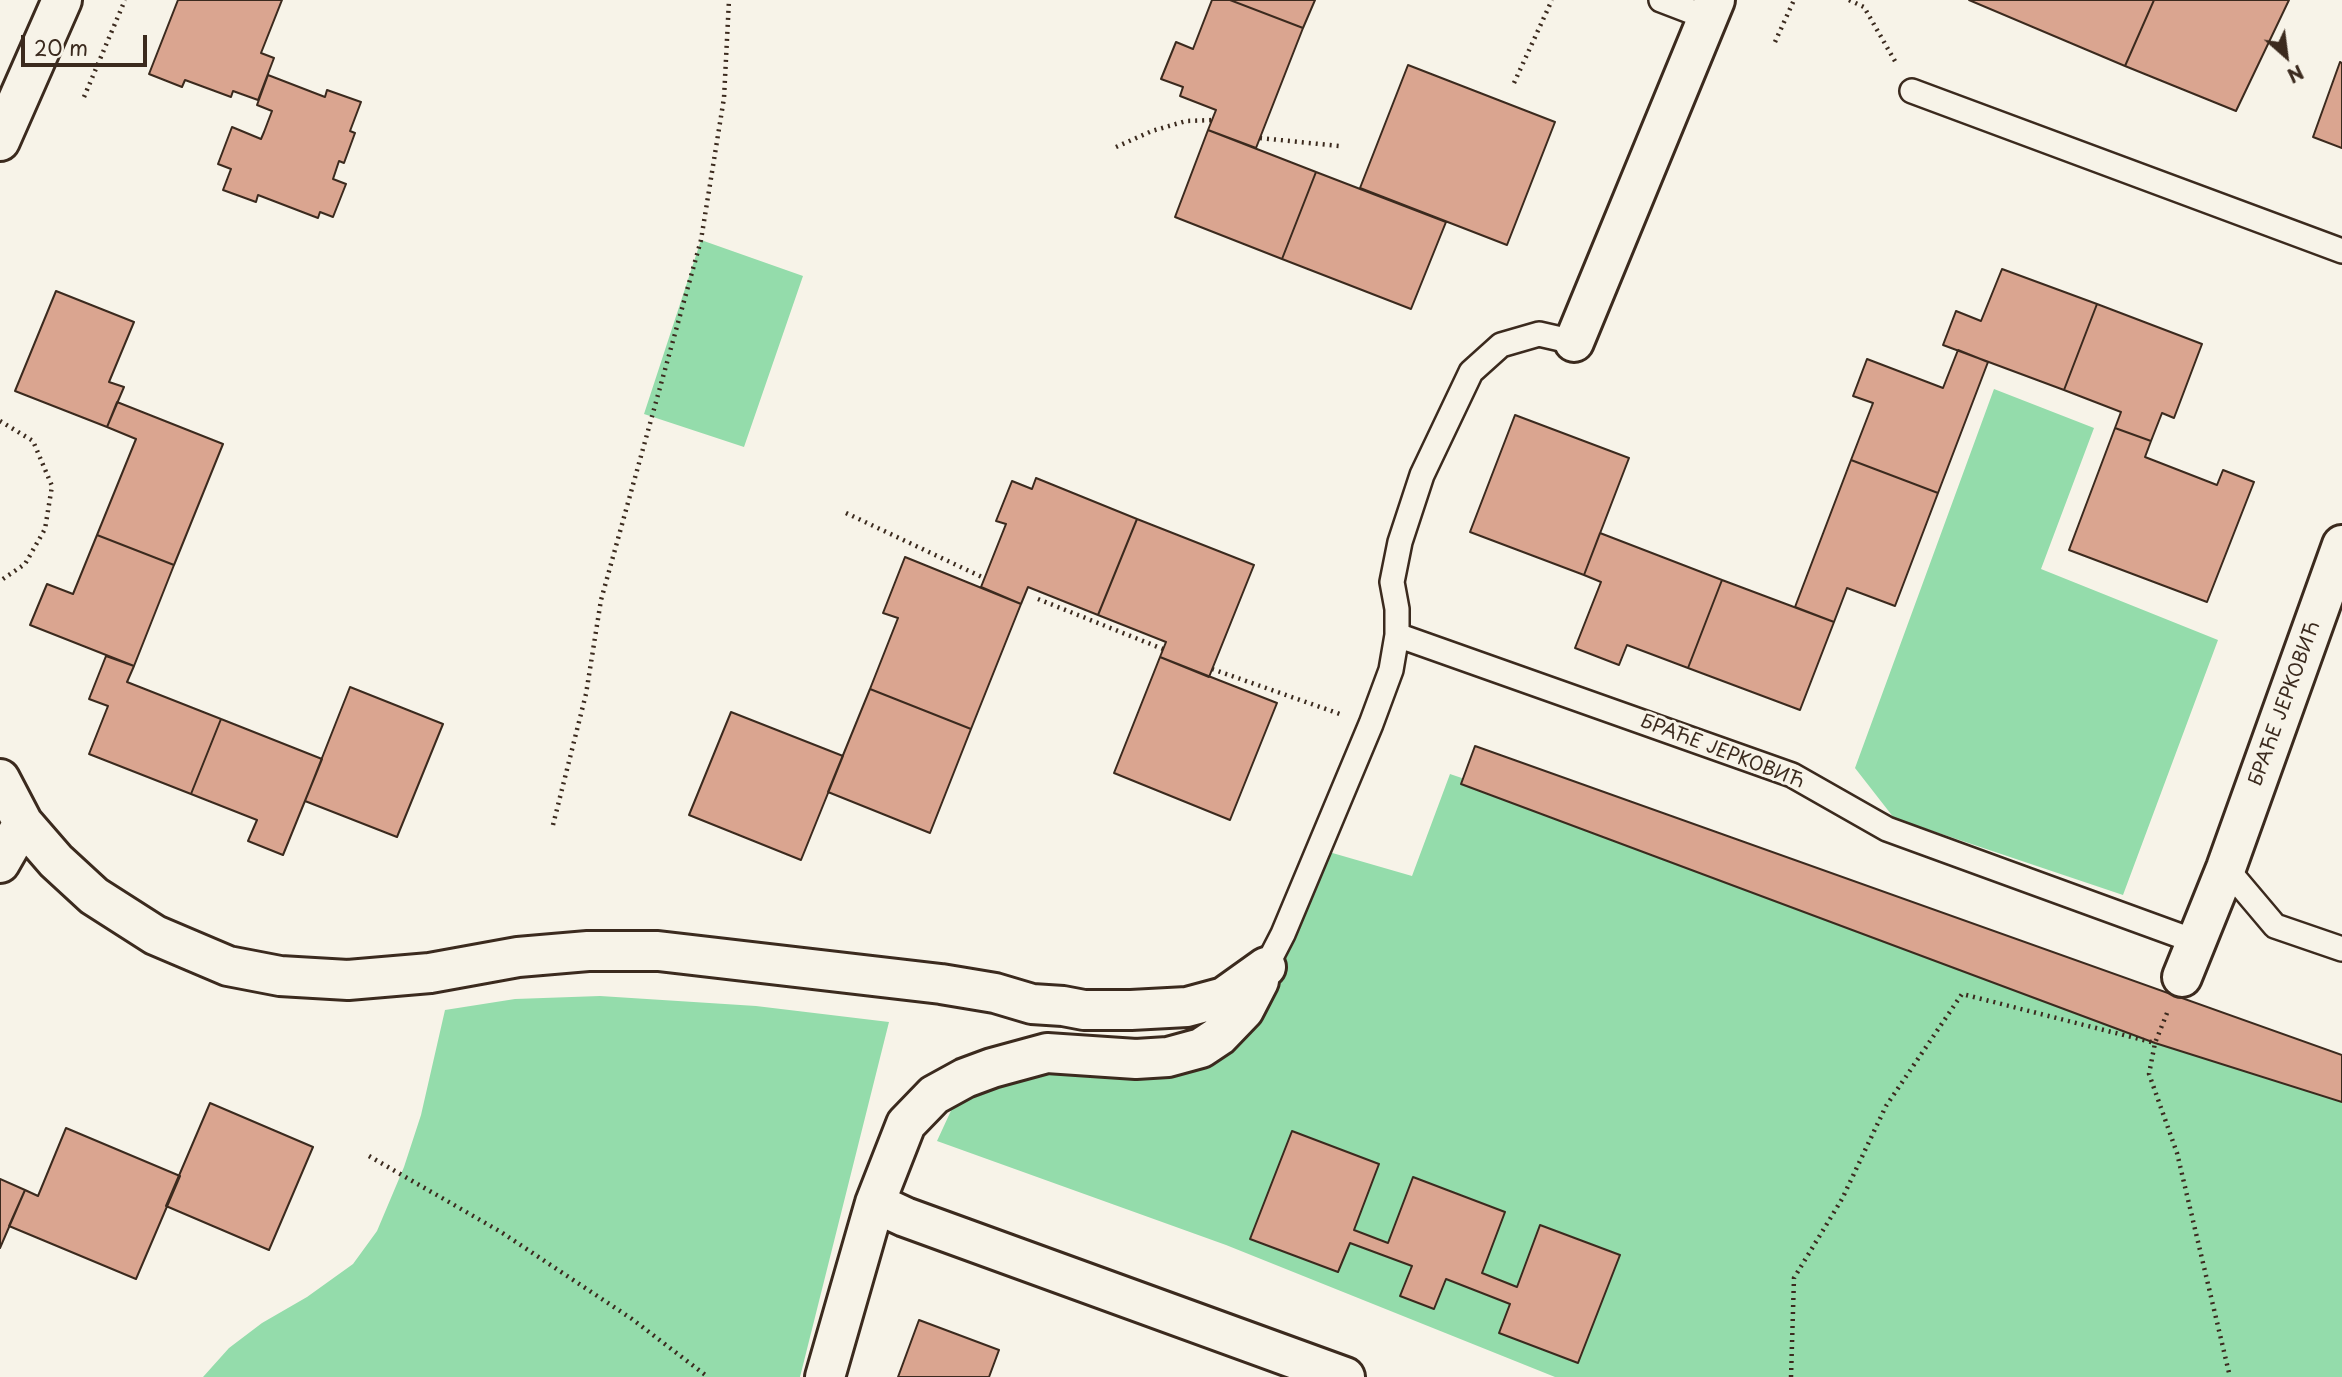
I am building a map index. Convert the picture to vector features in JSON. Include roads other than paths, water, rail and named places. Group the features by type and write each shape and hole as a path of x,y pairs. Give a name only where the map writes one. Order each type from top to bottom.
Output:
{"street":[{"path":"0,141 62,0"},
{"path":"1574,342 1711,9"},
{"name":"БРАЋЕ ЈЕРКОВИЋ","path":"2182,977 2226,868 2342,545"},
{"path":"0,779 23,822 56,861 94,896 155,935 228,966 280,976 348,980 430,973 518,957 589,951 658,951 942,984 995,993 1032,1004 1084,1010 1131,1010 1187,1007 1224,998 1266,967"},
{"path":"0,863 23,822"},
{"path":"825,1377 875,1203 906,1124 933,1095 965,1078 992,1068 1047,1053 1136,1059 1168,1058 1201,1048 1219,1036 1244,1010 1266,967"},
{"path":"875,1203 905,1217 1338,1376"}],"lane":[{"path":"1661,0 1711,9"},
{"path":"1912,91 2342,251"},
{"path":"1266,967 1283,934 1391,670 1397,635 1397,609 1392,582 1400,542 1422,475 1471,372 1501,345 1539,334 1574,342"},
{"name":"БРАЋЕ ЈЕРКОВИЋ","path":"1397,635 1792,775 1887,830 2197,942"},
{"path":"2226,868 2275,926 2342,949"}]}
